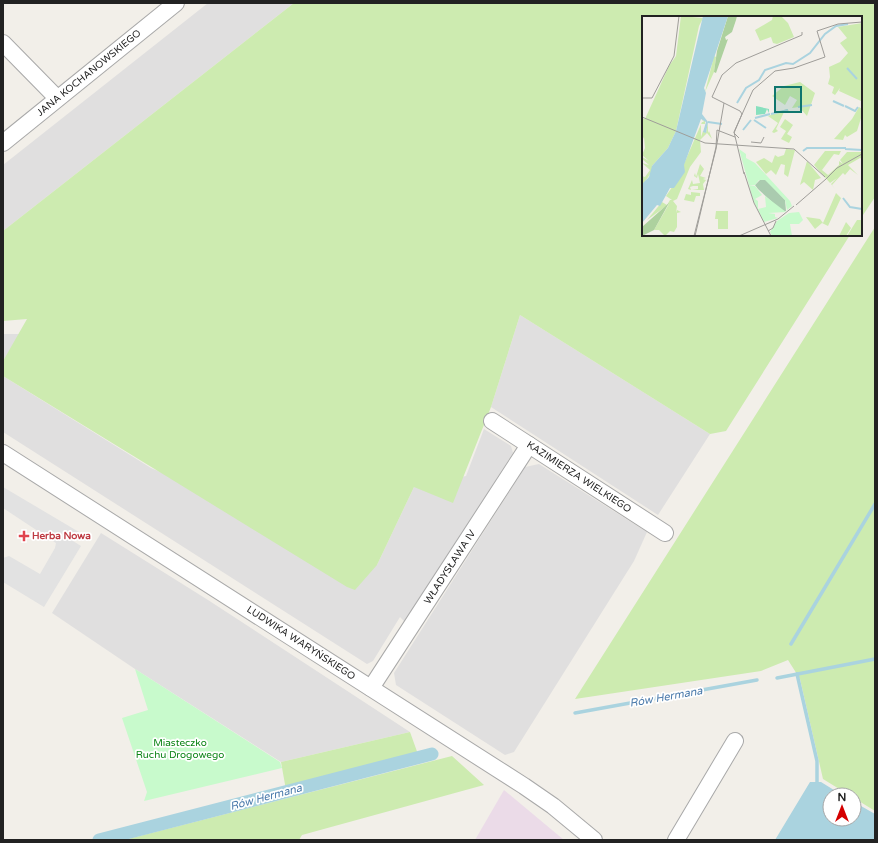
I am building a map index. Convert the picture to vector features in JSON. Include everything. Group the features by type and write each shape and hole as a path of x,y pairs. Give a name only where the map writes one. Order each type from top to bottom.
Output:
{"street":[{"name":"JANA KOCHANOWSKIEGO","path":"3,143 176,3"},
{"path":"3,43 57,98"},
{"name":"KAZIMIERZA WIELKIEGO","path":"492,421 665,533"},
{"name":"WŁADYSŁAWA IV","path":"371,688 529,446"},
{"name":"LUDWIKA WARYŃSKIEGO","path":"3,454 524,786 553,806 594,840"},
{"path":"676,840 736,741"}],"shaded area":[{"path":"208,3 294,3 3,231 3,165"},
{"path":"520,315 710,434 658,515 491,407"},
{"path":"3,334 20,334 3,361"},
{"path":"3,376 151,468 377,565 414,487 466,476 484,429 511,446 513,453 406,623 400,617 373,661 367,664 3,432"},
{"path":"539,464 647,532 634,561 514,752 505,755 396,685 394,673 525,467"},
{"path":"3,487 79,532 73,541 81,546 44,607 3,582 3,558 9,556 40,574 55,548 56,543 3,508"},
{"path":"101,533 208,600 410,732 281,762 135,669 52,613"},
{"path":"504,790 564,840 475,840"}],"green space":[{"path":"294,3 875,3 875,197 862,216 862,16 642,16 642,236 849,236 726,431 710,434 520,315 491,407 453,503 414,487 377,565 355,590 347,587 3,376 3,361 27,319 3,321 3,231"},
{"path":"875,227 875,811 862,803 862,787 836,787 823,779 800,679 788,660 761,671 575,699"},
{"name":"Miasteczko Ruchu Drogowego","path":"135,669 280,762 282,768 144,801 147,792 122,718 148,710"},
{"path":"410,732 419,757 425,762 286,790 281,762"},
{"path":"452,756 484,785 302,835 299,840 124,840"}],"water":[{"path":"810,782 821,782 829,787 822,787 822,827 862,827 862,807 875,814 875,840 775,840"}],"waterway":[{"path":"791,644 875,504"},
{"name":"Rów Hermana","path":"777,678 875,659"},
{"path":"797,674 817,761 817,782"},
{"name":"Rów Hermana","path":"575,713 757,680"},
{"name":"Rów Hermana","path":"99,840 432,754"}],"place":[{"name":"Herba Nowa","path":"24,536"}]}
